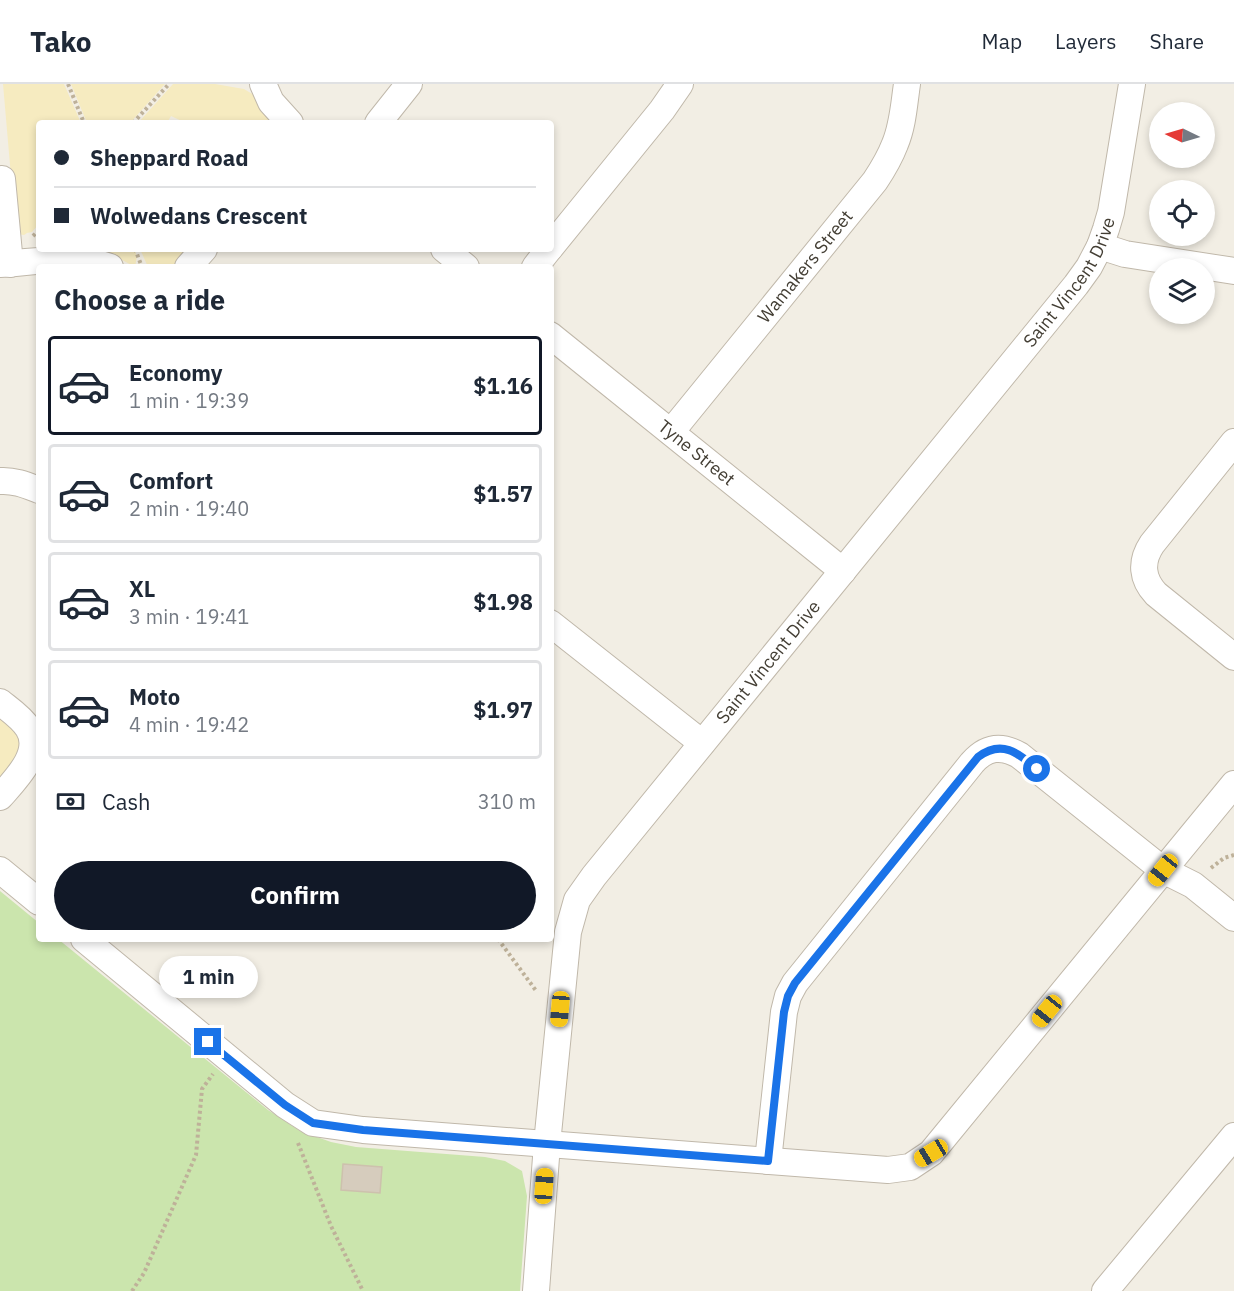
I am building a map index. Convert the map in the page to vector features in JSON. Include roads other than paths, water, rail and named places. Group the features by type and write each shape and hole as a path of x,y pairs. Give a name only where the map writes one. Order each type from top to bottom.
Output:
{"street":[{"path":"262,84 272,102 287,120"},
{"path":"380,120 409,84"},
{"path":"554,243 662,110 680,84"},
{"name":"Wamakers Street","path":"671,432 875,181 896,143 907,84"},
{"name":"Saint Vincent Drive","path":"536,1291 547,1144 568,932 577,900 594,876 1089,267 1100,246 1111,212 1132,84"},
{"path":"2,179 5,264 52,260 79,260 102,264"},
{"path":"1100,246 1125,254 1234,271"},
{"path":"191,264 201,252"},
{"path":"448,252 462,264"},
{"path":"537,264 547,252"},
{"name":"Tyne Street","path":"554,338 843,571"},
{"path":"1234,442 1152,544 1144,561 1143,571 1149,587 1156,594 1234,657"},
{"path":"0,481 36,489"},
{"path":"554,626 702,743"},
{"path":"0,702 18,716 29,729 33,742 31,754 24,768 0,797"},
{"path":"768,1161 784,1012 788,996 795,983 984,752 1000,748 1019,755 1163,870 1192,885 1231,916"},
{"path":"88,942 285,1105 313,1123 363,1130 888,1170 910,1167 931,1153 1234,784"},
{"path":"0,870 36,900"},
{"path":"1105,1291 1234,1136"}]}
